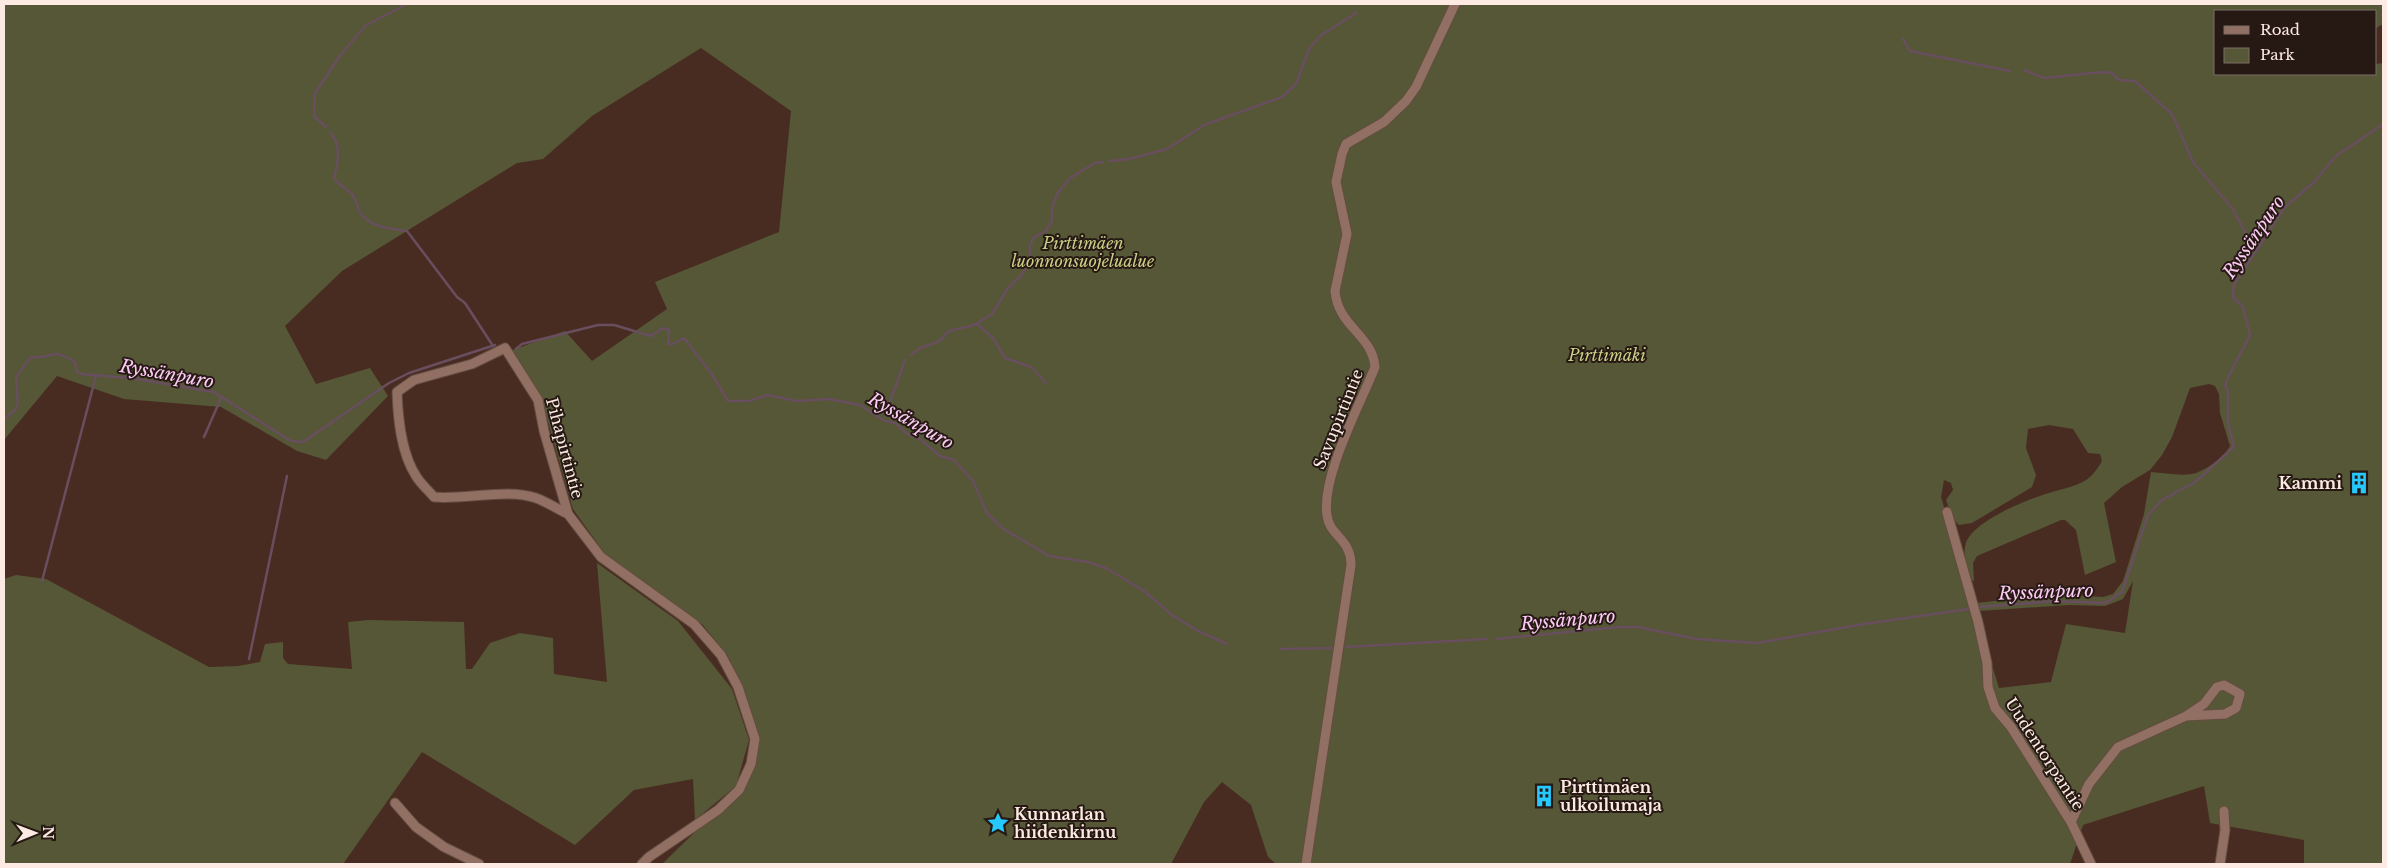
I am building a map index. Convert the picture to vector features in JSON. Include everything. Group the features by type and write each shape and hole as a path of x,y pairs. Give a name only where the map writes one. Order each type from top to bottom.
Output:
{"street":[{"name":"Savupirtintie","path":"1306,864 1351,565 1351,553 1327,519 1325,502 1328,482 1376,367 1375,357 1368,345 1339,312 1336,300 1335,291 1347,234 1338,197 1338,175 1346,144 1384,122 1406,101 1416,87 1455,4"},
{"name":"Pihapirtintie","path":"568,514 535,498 498,494 455,499 434,496 416,476 408,458 398,416 397,392 414,380 472,364 505,348 538,400 544,432 568,514 601,557 694,624 720,655 738,687 755,739 751,764 739,790 718,810 649,857 642,864"},
{"name":"Uudentorpantie","path":"1947,512 1976,615 1987,663 1988,687 1995,708 2011,728 2071,822 2091,864"},
{"path":"2071,822 2089,784 2118,747 2186,716 2204,704 2217,687 2224,685 2240,694 2236,708 2225,714 2186,716"},
{"path":"395,803 416,827 444,847 478,864"},
{"path":"2220,864 2226,830 2224,812"}],"green space":[{"path":"4,4 2383,4 2383,24 2377,27 2377,10 2214,10 2214,75 2377,75 2377,64 2383,63 2383,864 2304,864 2304,840 2210,823 2204,786 2083,825 2070,864 1276,864 1268,857 1251,805 1222,782 1204,802 1171,864 662,864 696,831 741,793 758,743 745,691 727,655 703,625 605,554 573,509 542,401 510,351 565,331 592,361 667,309 655,282 779,232 791,111 701,48 592,116 543,159 517,163 342,271 285,326 316,384 370,368 388,396 326,460 297,451 221,407 124,399 57,376 4,440","holes":["2209,384 2215,386 2219,394 2220,413 2230,446 2219,459 2197,473 2182,475 2151,472 2144,514 2123,581 2113,594 2103,597 2054,594 1977,603 1979,611 2069,605 2105,606 2123,599 2133,581 2125,633 2066,624 2051,682 1999,688 1941,497 1944,480 1951,483 1953,490 1946,500 1953,519 1959,525 1972,523 2032,487 2036,475 2026,448 2028,429 2049,425 2073,429 2088,453 2100,454 2102,461 2094,473 2071,487 2028,500 1990,519 1971,535 1966,543 1965,557 1971,580 1974,581 1973,563 1977,556 2061,520 2065,520 2076,530 2085,575 2116,562 2104,503 2122,487 2150,470 2162,455 2172,437 2190,388"]},
{"path":"597,563 678,621 732,689 749,740 736,786 695,820 693,779 634,790 575,845 422,752 343,864 4,864 4,579 16,575 46,579 209,667 238,666 260,662 265,644 283,642 283,658 288,664 352,669 348,622 368,620 464,622 466,669 472,669 490,643 520,633 553,638 554,674 607,682"}],"waterway":[{"path":"326,127 314,116 315,93 339,57 365,26 407,4"},
{"path":"1110,161 1129,159 1167,149 1204,125 1282,97 1296,84 1309,49 1320,36 1356,13"},
{"path":"1903,39 1910,51 2010,71"},
{"path":"2024,70 2044,78 2102,72 2112,73 2119,80 2135,81 2172,114 2193,162 2232,208 2256,252"},
{"name":"Ryssänpuro","path":"1980,607 2055,601 2104,603 2122,592 2148,515 2162,500 2195,482 2234,447 2228,423 2228,390 2225,385 2250,335 2243,307 2233,297 2234,285 2284,208 2314,182 2336,156 2383,124"},
{"path":"330,132 338,148 338,160 334,178 352,194 360,213 377,225 407,231 457,297 465,303 493,346"},
{"path":"911,355 920,348 938,342 949,331 974,325 992,314 1008,288 1021,276 1030,260 1030,245 1034,237 1046,231 1052,221 1052,208 1057,194 1070,178 1095,163 1103,162"},
{"path":"977,324 993,338 1005,358 1031,367 1046,383"},
{"name":"Ryssänpuro","path":"516,349 522,344 598,325 614,325 651,336 663,328 669,330 668,344 673,344 684,338 711,373 728,401 749,401 768,395 797,401 829,399 860,405 885,421 895,423 907,434 920,439 940,456 954,460 973,481 987,513 1002,528 1049,556 1088,562 1108,569 1144,591 1172,615 1198,631 1227,644"},
{"name":"Ryssänpuro","path":"4,419 15,410 18,403 16,377 31,357 56,354 67,357 75,362 77,372 81,374 130,378 214,392 291,441 303,442 389,383 409,373 495,345"},
{"path":"875,414 889,405 905,360"},
{"path":"42,581 96,376"},
{"path":"204,437 221,398"},
{"path":"249,659 287,476"},
{"name":"Ryssänpuro","path":"1496,639 1620,627 1638,627 1697,639 1757,643 1864,624 1969,609"},
{"name":"Ryssänpuro","path":"1346,647 1486,639"},
{"name":"Ryssänpuro","path":"1280,649 1332,648"}],"place":[{"name":"Kammi","path":"2359,483"},
{"name":"Pirttimäen ulkoilumaja","path":"1544,796"},
{"name":"Kunnarlan hiidenkirnu","path":"998,823"}],"park label":[{"name":"Pirttimäen luonnonsuojelualue","path":"1083,252"},
{"name":"Pirttimäki","path":"1607,355"}]}
